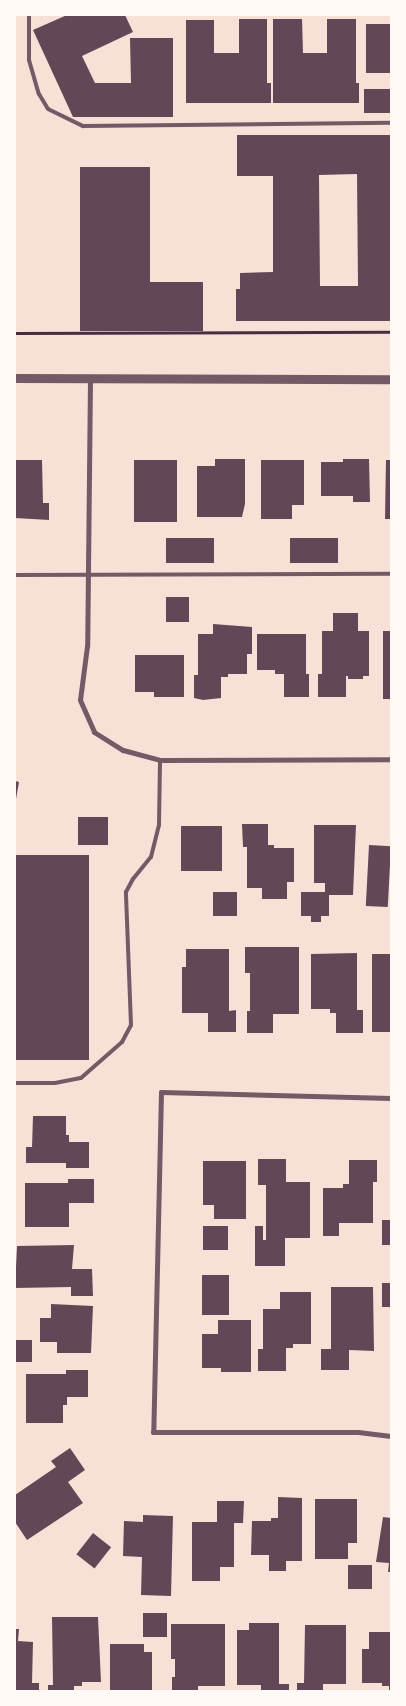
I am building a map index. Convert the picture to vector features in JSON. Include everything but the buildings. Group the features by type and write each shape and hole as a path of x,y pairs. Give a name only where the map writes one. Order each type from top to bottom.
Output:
{"street":[{"path":"15,378 391,379"},
{"path":"90,379 87,646 80,700 94,732 123,750 160,760 391,759"},
{"path":"391,1098 161,1092 153,1432 358,1432 391,1436"}],"lane":[{"path":"29,15 30,60 39,94 48,108 83,126 391,123"},
{"path":"15,575 391,574"},
{"path":"15,1083 55,1083 81,1078 122,1042 131,1025 126,892 133,879 151,857 159,826 160,760"}],"path":[{"path":"15,334 391,332"}]}
